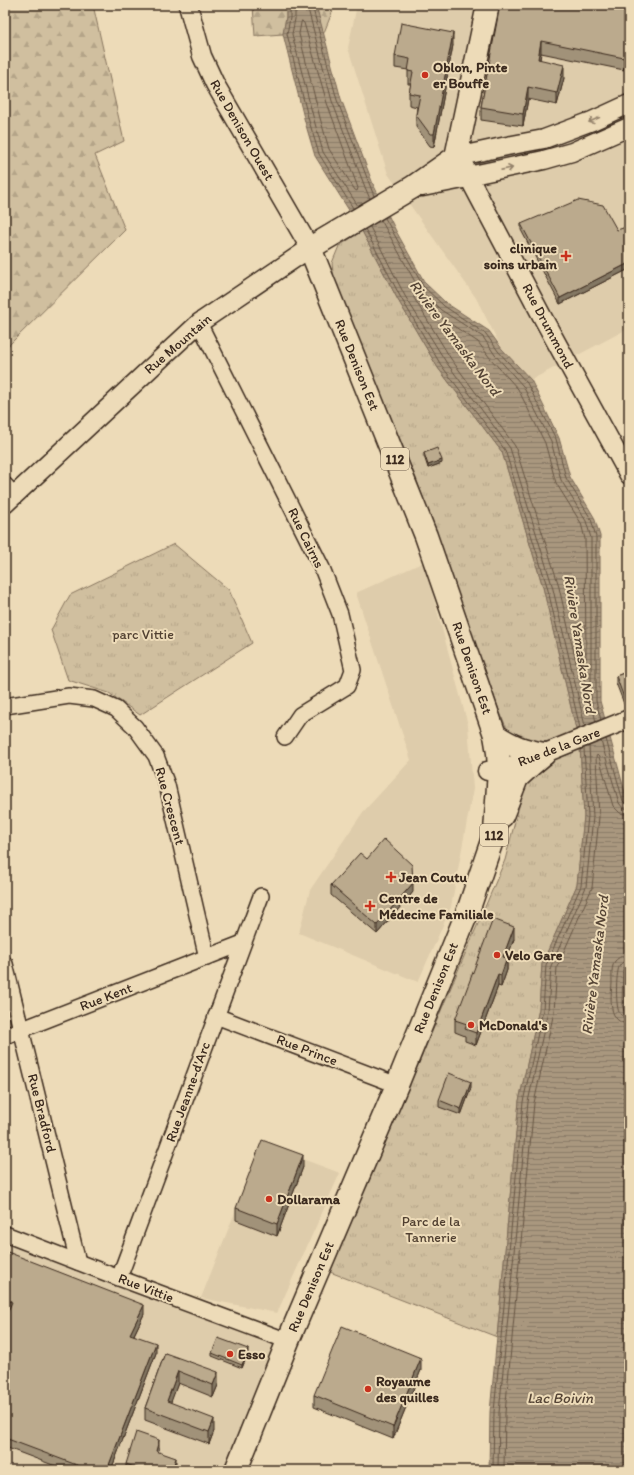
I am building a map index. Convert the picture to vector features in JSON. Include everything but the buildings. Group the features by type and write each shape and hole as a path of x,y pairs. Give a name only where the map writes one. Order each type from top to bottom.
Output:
{"main road":[{"path":"468,176 456,157 488,5"},
{"name":"Rue Mountain","path":"310,248 413,187 456,157"},
{"name":"Rue Mountain","path":"413,187 468,176"},
{"name":"Rue Denison Est","path":"236,1470 288,1341 397,1085 469,908 495,832 493,771 498,753 495,735 426,536 310,248"},
{"path":"472,896 493,771 483,732 473,673"},
{"path":"495,735 510,745 524,750 549,753"},
{"path":"495,832 517,778 530,766 549,753"}],"street":[{"name":"Rue Denison Ouest","path":"188,5 202,56 215,84 310,248"},
{"path":"456,157 544,139 592,121 629,104"},
{"path":"468,176 544,160 572,152 629,127"},
{"name":"Rue Drummond","path":"468,176 544,320 629,475"},
{"name":"Rue Mountain","path":"8,494 199,323 310,248"},
{"name":"Rue Cairns","path":"199,323 322,568 340,614 353,670 347,686 300,715 285,736"},
{"name":"Rue Crescent","path":"5,706 69,696 94,699 116,709 135,727 156,756 167,785 207,958"},
{"name":"Rue de la Gare","path":"493,771 549,753 624,721"},
{"path":"207,958 243,943 261,896"},
{"name":"Rue Jeanne-d'Arc","path":"119,1278 243,943"},
{"name":"Rue Kent","path":"5,1036 207,958"},
{"name":"Rue Bradford","path":"5,964 78,1262"},
{"name":"Rue Prince","path":"216,1016 397,1085"},
{"name":"Rue Vittie","path":"5,1234 288,1341"}],"shaded area":[{"path":"357,5 629,5 629,54 624,85 629,98 629,328 531,380 502,349 476,298 388,174 348,48"},
{"path":"424,562 468,725 473,789 451,907 418,982 299,933 310,890 363,812 411,760 356,593"},
{"path":"262,1144 340,1173 277,1313 201,1298"},
{"path":"5,1238 283,1344 230,1470 5,1470"}],"green space":[{"path":"5,5 93,5 124,141 95,155 125,230 5,349"},
{"path":"253,5 286,5 286,17 283,34 255,36"},
{"path":"316,5 335,5 323,35 316,9"},
{"name":"Parc de la Tannerie","path":"362,231 398,300 438,368 502,452 543,587 580,746 584,816 577,885 542,964 539,1009 519,1101 497,1337 330,1272 505,860 523,791 528,782 553,763 547,750 509,734 499,710 416,478 334,281 332,263 339,246"},
{"name":"parc Vittie","path":"174,544 229,590 252,643 140,715 109,693 68,680 51,630 70,595"}],"water":[{"path":"286,5 316,5 341,99 373,184 396,231 425,283 446,303 489,331 502,349 531,380 559,438 570,477 594,517 600,536 600,701 629,807 629,916 626,1004 629,1015 629,1470 489,1470 490,1412 519,1101 539,1009 542,964 577,885 584,816 580,746 543,587 502,452 438,368 398,300 362,231 315,156 283,34 286,17"}],"place":[{"name":"Oblon, Pinte er Bouffe","path":"425,75"},
{"name":"clinique soins urbain","path":"566,256"},
{"name":"Jean Coutu","path":"391,877"},
{"name":"Centre de Médecine Familiale","path":"370,906"},
{"name":"Velo Gare","path":"497,955"},
{"name":"McDonald's","path":"471,1025"},
{"name":"Dollarama","path":"269,1199"},
{"name":"Esso","path":"230,1354"},
{"name":"Royaume des quilles","path":"368,1389"}],"water label":[{"name":"Rivière Yamaska Nord","path":"455,338"},
{"name":"Rivière Yamaska Nord","path":"580,644"},
{"name":"Rivière Yamaska Nord","path":"595,965"},
{"name":"Lac Boivin","path":"560,1398"}]}
